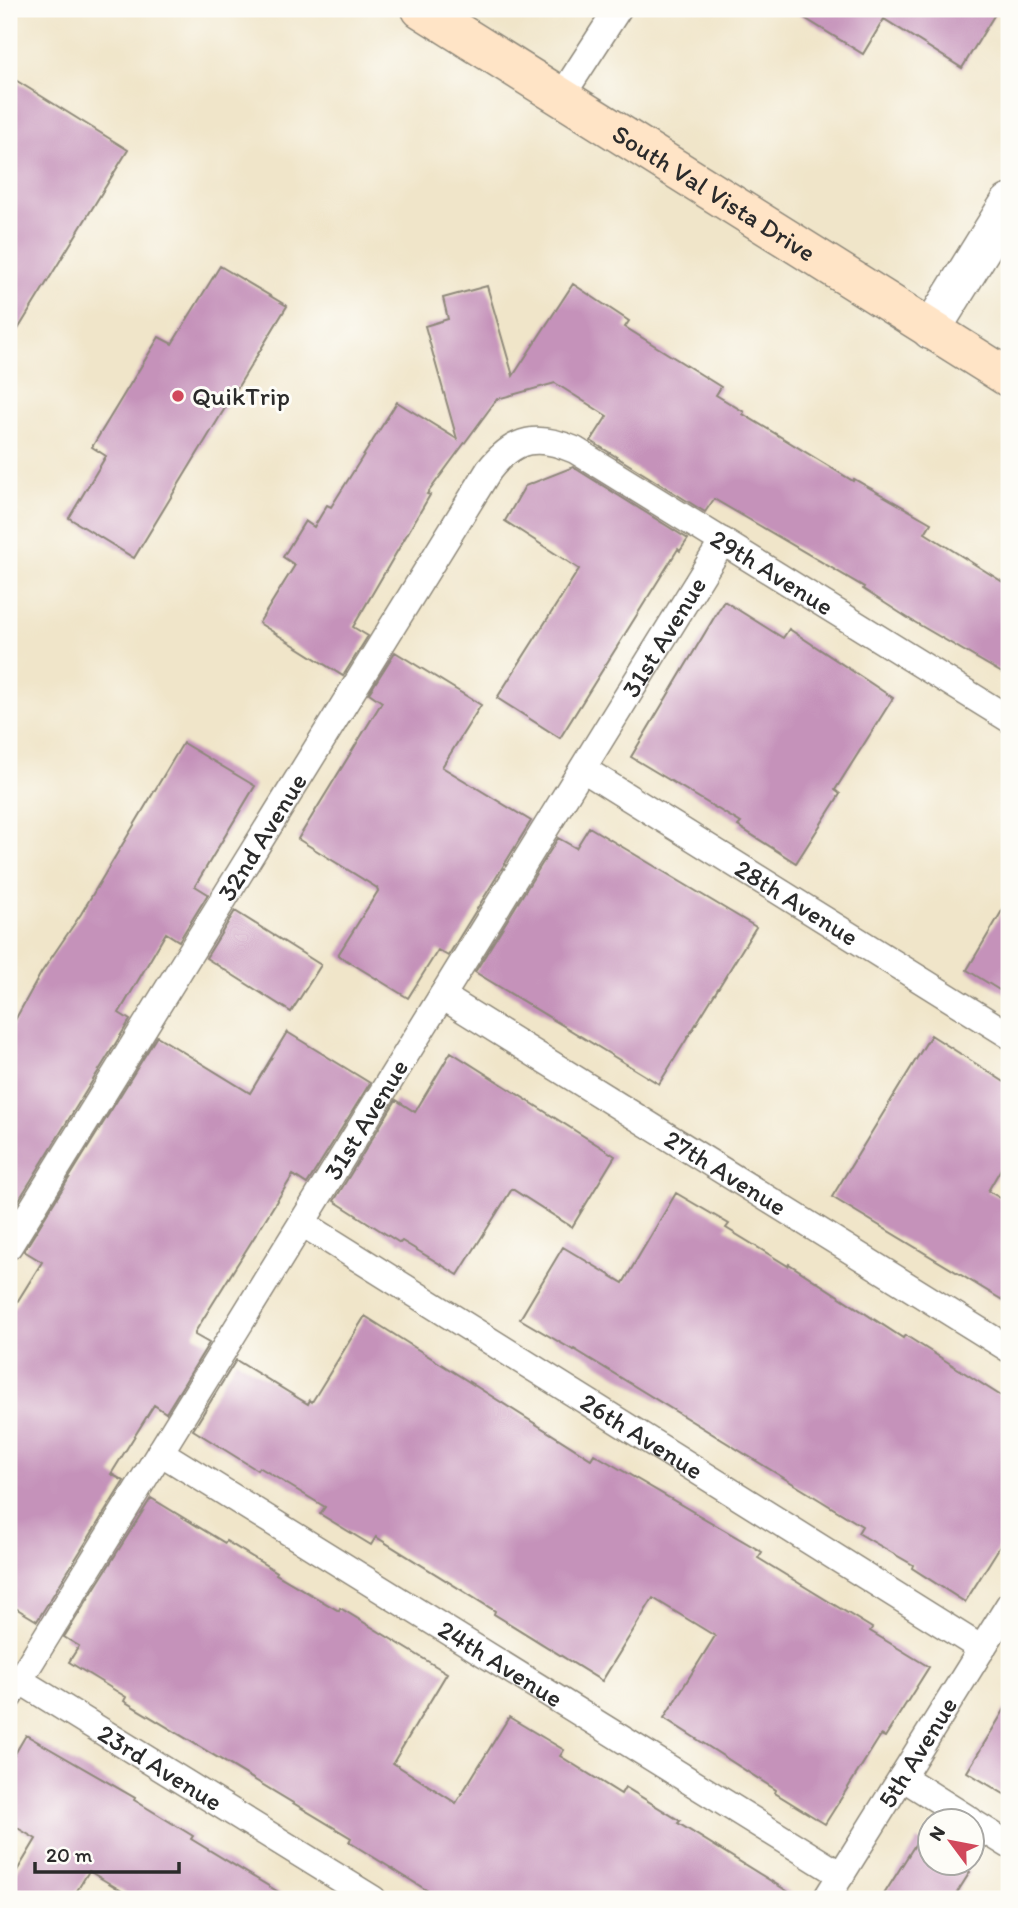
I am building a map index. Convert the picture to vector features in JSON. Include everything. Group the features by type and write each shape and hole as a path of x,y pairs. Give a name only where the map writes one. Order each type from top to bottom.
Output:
{"main road":[{"name":"South Val Vista Drive","path":"421,9 1009,378"}],"street":[{"path":"931,330 1009,204"}],"lane":[{"path":"561,97 618,9"},
{"name":"29th Avenue","path":"530,440 546,440 575,450 1009,719"},
{"name":"32nd Avenue","path":"9,1246 489,470 498,458 513,446 530,440"},
{"name":"31st Avenue","path":"14,1689 723,541"},
{"name":"28th Avenue","path":"583,769 1009,1035"},
{"name":"27th Avenue","path":"442,996 1009,1349"},
{"name":"26th Avenue","path":"302,1223 982,1648"},
{"name":"24th Avenue","path":"160,1452 841,1875"},
{"name":"5th Avenue","path":"826,1899 1009,1605"},
{"name":"23rd Avenue","path":"14,1689 373,1899"},
{"path":"902,1777 947,1806"},
{"path":"986,1830 1009,1845"}],"building":[{"path":"790,9 998,9 962,68 884,19 863,54"},
{"path":"9,76 128,150 9,344"},
{"name":"QuikTrip","path":"220,266 287,306 134,558 69,518 106,456 92,447 159,337 172,344"},
{"path":"573,284 629,321 625,327 721,387 716,395 744,412 743,414 853,481 854,479 931,523 925,533 1009,586 1009,677 911,620 863,589 864,587 714,499 705,512 591,441 607,416 555,383 497,399 427,494 430,495 353,627 368,636 343,676 259,623 295,565 283,557 305,521 314,527 327,505 331,507 397,402 457,439 425,326 448,319 443,298 487,286 513,376"},
{"path":"573,467 688,539 680,551 678,549 560,738 497,698 579,569 505,521 525,486"},
{"path":"724,601 783,638 789,629 893,698 835,790 840,794 796,863 738,826 741,823 631,757"},
{"path":"395,652 481,705 442,767 531,821 448,956 438,950 408,998 338,955 378,891 377,888 298,839 382,702 369,693"},
{"path":"183,743 255,786 195,886 208,894 179,941 166,933 119,1013 130,1020 9,1216 9,1031 41,973 81,914"},
{"path":"589,827 756,927 659,1084 475,972 558,838 576,848"},
{"path":"1009,899 1009,996 967,970"},
{"path":"235,911 321,965 291,1012 206,958"},
{"path":"287,1032 370,1083 307,1184 293,1175 195,1332 195,1335 209,1343 166,1413 154,1405 111,1474 124,1481 37,1621 9,1604 9,1315 42,1262 24,1251 157,1036 250,1093"},
{"path":"931,1035 1009,1085 1009,1155 988,1191 1009,1203 1009,1304 832,1197"},
{"path":"451,1052 615,1156 572,1227 512,1189 458,1275 402,1241 400,1243 334,1201 396,1100 415,1112"},
{"path":"676,1193 729,1224 726,1228 788,1266 789,1264 903,1338 905,1335 1009,1401 1009,1532 965,1602 912,1568 913,1565 858,1533 862,1526 574,1349 520,1319 563,1247 623,1283"},
{"path":"365,1316 591,1459 594,1454 762,1552 758,1558 872,1628 870,1631 929,1667 885,1737 881,1735 825,1824 664,1718 715,1636 653,1598 602,1681 376,1537 371,1545 320,1514 325,1507 259,1467 257,1470 193,1430 236,1360 308,1404 310,1400 312,1402"},
{"path":"151,1498 447,1673 393,1763 456,1803 509,1717 564,1750 560,1756 621,1794 625,1787 800,1899 441,1899 349,1842 351,1838 124,1701 126,1697 69,1662 79,1646 64,1637"},
{"path":"1009,1702 1009,1797 967,1772"},
{"path":"26,1735 135,1798 134,1800 193,1836 191,1839 290,1899 135,1899 89,1871 72,1899 9,1899 9,1884 36,1839 9,1823 9,1764"},
{"path":"916,1843 916,1876 967,1876 953,1899 881,1899"}],"place":[{"name":"QuikTrip","path":"178,396"}]}
